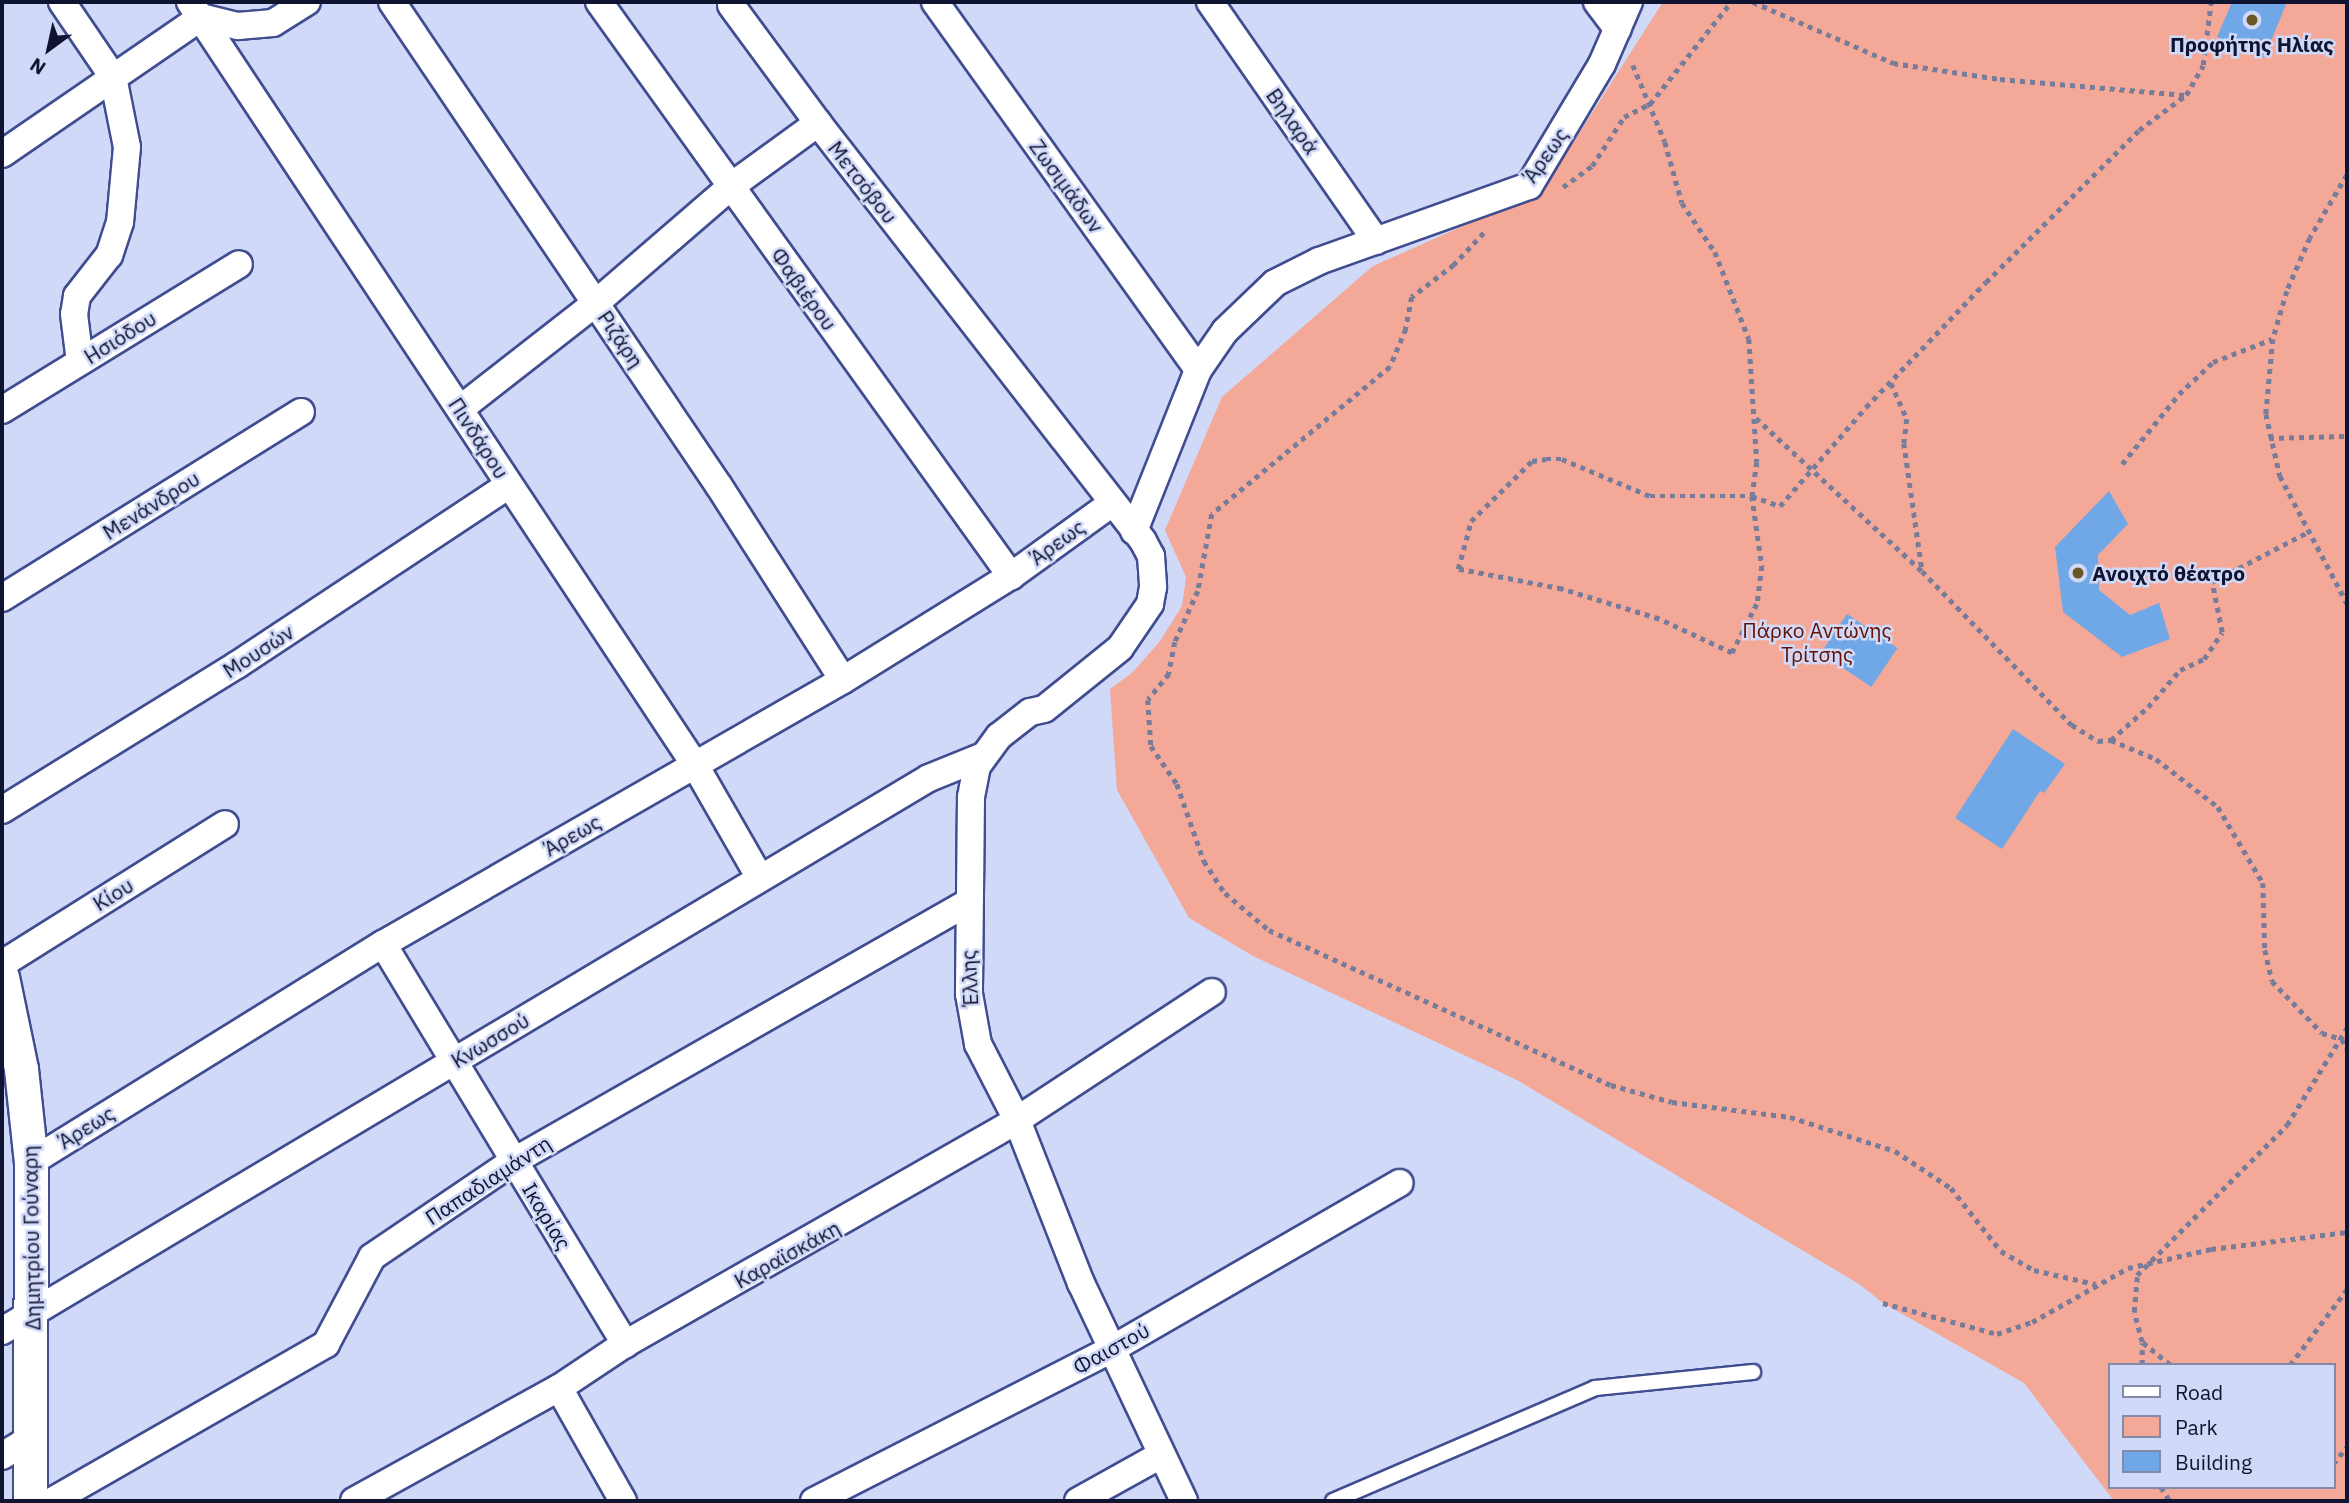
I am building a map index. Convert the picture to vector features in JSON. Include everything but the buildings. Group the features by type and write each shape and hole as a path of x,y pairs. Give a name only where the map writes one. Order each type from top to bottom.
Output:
{"street":[{"path":"62,2 113,77 127,147 127,187 109,255 77,296 74,314 80,362"},
{"path":"2,154 113,77 197,7 238,26 273,23 306,2"},
{"name":"Ριζάρη","path":"392,2 597,302 843,680"},
{"name":"Φαβιέρου","path":"599,2 1011,576"},
{"name":"Ζωσιμάδων","path":"935,2 1198,370"},
{"name":"Βηλαρά","path":"1210,2 1376,241"},
{"path":"1597,2 1617,29"},
{"name":"Άρεως","path":"1134,531 1198,370 1225,331 1275,283 1376,241 1529,186 1588,88 1629,2"},
{"path":"731,5 818,123"},
{"name":"Πινδάρου","path":"197,7 695,765 760,878"},
{"name":"Μετσόβου","path":"460,409 597,302 730,187 818,123 1111,504"},
{"name":"Ησιόδου","path":"2,410 239,264"},
{"name":"Μενάνδρου","path":"2,598 301,412"},
{"name":"Μουσών","path":"2,810 237,665 509,485"},
{"path":"981,757 1015,723 1044,709 1120,648 1150,604 1153,587 1151,556 1111,504"},
{"name":"Άρεως","path":"31,1162 383,944 843,680 1011,576 1111,504"},
{"name":"Κνωσσού","path":"2,1331 929,778 981,757"},
{"name":"Έλλης","path":"981,757 971,797 967,903 968,994 974,1036 1017,1120 1077,1274 1159,1456 1184,1501"},
{"name":"Κίου","path":"2,964 225,824"},
{"name":"Παπαδιαμάντη","path":"52,1501 326,1344 372,1257 514,1161 967,903"},
{"name":"Ικαρίας","path":"383,944 625,1343"},
{"name":"Δημητρίου Γούναρη","path":"2,977 9,1051 31,1162 33,1312 30,1501"},
{"name":"Καραϊσκάκη","path":"354,1501 559,1388 625,1343 1017,1120 1212,992"},
{"name":"Φαιστού","path":"814,1501 1112,1349 1400,1183"},
{"path":"559,1388 622,1501"},
{"path":"2,1456 32,1437"},
{"path":"1078,1501 1159,1456"}],"lane":[{"path":"1333,1501 1594,1388 1753,1372"}],"path":[{"path":"1559,191 1591,166 1624,117 1650,104 1731,2"},
{"path":"1753,2 1893,62 2000,79 2186,95"},
{"path":"1617,29 1650,104 1682,203 1706,236 1736,300 1749,339 1757,462 1752,496 1762,566 1757,604 1732,653 1659,619 1574,592 1458,569 1471,520 1532,461 1562,459 1650,496 1752,496 1780,506 1891,383 2139,130 2186,95 2203,65 2211,2"},
{"path":"2347,175 2310,237 2287,291 2273,338 2267,383 2269,438 2280,476 2347,603"},
{"path":"1487,229 1454,265 1412,297 1406,329 1390,367 1212,514 1198,591 1175,642 1169,674 1149,700 1151,746 1177,784 1204,861 1226,893 1269,930 1611,1085 1672,1102 1790,1117 1895,1151 1951,1188 2001,1251 2034,1269 2095,1284"},
{"path":"2122,464 2179,394 2213,362 2273,338"},
{"path":"1891,383 1907,419 1903,443 1922,571"},
{"path":"1756,418 1922,571 2071,725 2098,741 2111,740 2156,759 2218,807 2263,883 2265,950 2273,981 2322,1033 2342,1040 2347,1049"},
{"path":"2269,438 2347,436"},
{"path":"2111,740 2148,707 2180,670 2204,659 2222,632 2212,582 2308,532"},
{"path":"2142,1363 2142,1342 2134,1311 2137,1275 2287,1125 2347,1028"},
{"path":"1883,1303 1997,1334 2032,1322 2095,1284 2128,1268 2211,1249 2347,1232"},
{"path":"2292,1363 2347,1289"},
{"path":"2142,1342 2167,1363"},
{"path":"2335,1462 2347,1447"}],"green space":[{"name":"Πάρκο Αντώνης Τρίτσης","path":"1663,2 2347,2 2347,1501 2114,1501 2024,1383 1883,1303 1859,1284 1515,1079 1253,956 1189,918 1117,790 1110,689 1133,672 1160,641 1182,606 1186,577 1165,530 1222,397 1373,266 1542,191"}],"place":[{"name":"Προφήτης Ηλίας","path":"2252,20"},
{"name":"Ανοιχτό θέατρο","path":"2078,573"}]}
